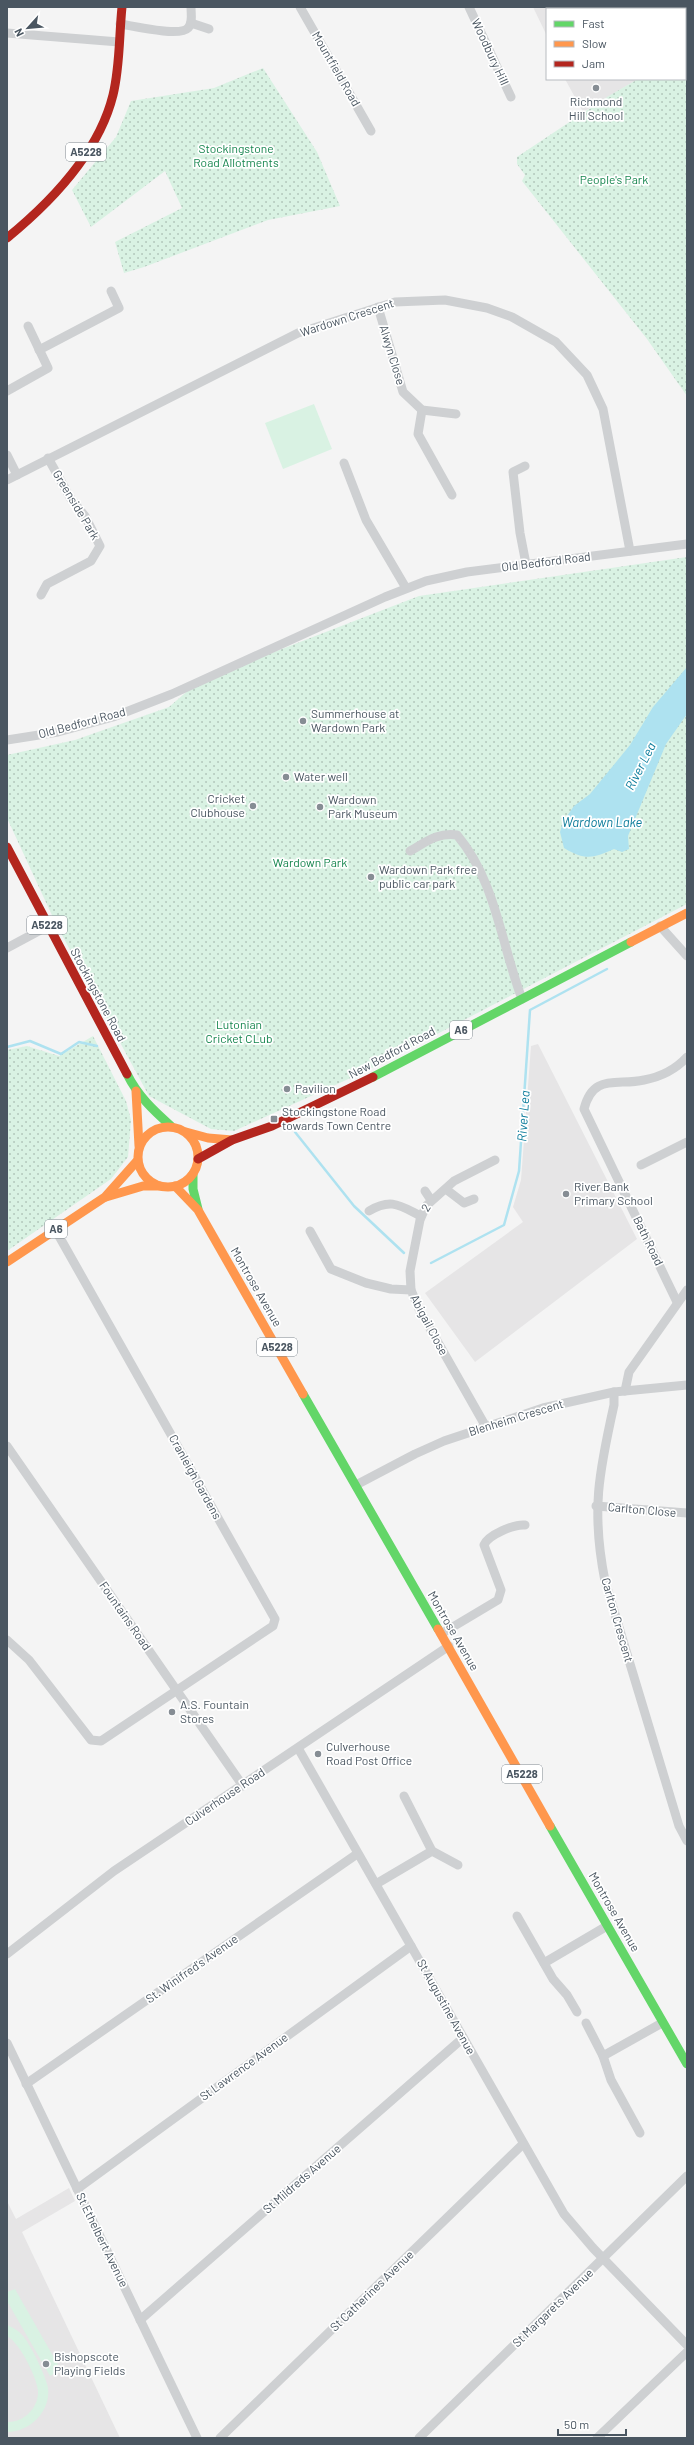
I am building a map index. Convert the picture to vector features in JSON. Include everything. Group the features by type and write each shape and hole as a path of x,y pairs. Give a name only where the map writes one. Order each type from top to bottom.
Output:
{"main road":[{"name":"A5228","path":"7,238 50,198 80,162 104,122 112,96 122,7"},
{"name":"Stockingstone Road","path":"7,847 136,1091 150,1108 171,1126"},
{"name":"New Bedford Road","path":"198,1159 232,1140 272,1126 345,1092 687,913"},
{"name":"Stockingstone Road","path":"136,1091 139,1146"},
{"path":"171,1126 186,1132 197,1149 198,1159 193,1174 188,1180 175,1186 159,1186 145,1176 138,1161 139,1146 151,1130 171,1126"},
{"name":"New Bedford Road","path":"186,1132 208,1138 232,1140"},
{"name":"A6","path":"7,1262 105,1197 138,1161"},
{"name":"Montrose Avenue","path":"193,1174 193,1190 198,1210"},
{"name":"A6","path":"105,1197 143,1186 159,1186"},
{"name":"Montrose Avenue","path":"175,1186 198,1210 662,2023 687,2064"}],"street":[{"path":"120,24 180,32 189,28 191,23 191,7"},
{"name":"Mountfield Road","path":"300,7 371,131"},
{"name":"Woodbury Hill","path":"469,7 511,97"},
{"path":"191,23 209,29"},
{"path":"7,33 119,42"},
{"path":"39,350 119,308 111,291"},
{"name":"Wardown Crescent","path":"7,480 48,458 298,334 395,302 428,300 469,304 512,317 556,342 587,374 603,409 630,551"},
{"name":"Alwyn Close","path":"378,307 403,392 422,410"},
{"path":"7,391 48,368 28,326"},
{"path":"452,495 418,434 422,410 456,414"},
{"path":"7,455 17,475"},
{"name":"Greenside Park","path":"41,595 47,584 91,561 100,546 85,516 71,499 48,458"},
{"path":"344,463 366,520 406,588"},
{"path":"525,466 513,472 520,532 526,564"},
{"name":"Old Bedford Road","path":"7,740 58,732 113,717 199,681 406,588 444,576 687,544"},
{"path":"410,851 437,835 445,833 457,835 471,851 490,895 522,999"},
{"path":"7,948 48,926"},
{"path":"660,926 687,956"},
{"name":"Bath Road","path":"677,1302 586,1116 584,1109 593,1089 606,1082 643,1081 664,1074 681,1064 687,1057"},
{"path":"641,1165 687,1142"},
{"name":"2","path":"411,1290 410,1271 421,1216 431,1200 447,1190 454,1181 495,1160"},
{"path":"447,1190 464,1203 474,1199"},
{"path":"425,1191 431,1200"},
{"path":"369,1211 384,1202 390,1202 421,1216"},
{"name":"Cranleigh Gardens","path":"7,1640 29,1660 91,1740 101,1741 178,1691 273,1626 275,1619 55,1229"},
{"name":"Abigail Close","path":"310,1231 331,1269 366,1283 391,1289 411,1290 419,1309 486,1427"},
{"path":"625,1391 629,1372 677,1302 687,1290"},
{"name":"Blenheim Crescent","path":"356,1485 415,1454 486,1427 543,1408 614,1392 687,1385"},
{"name":"Carlton Crescent","path":"614,1392 614,1405 600,1470 596,1506 599,1550 605,1581 679,1826 687,1841"},
{"name":"Fountains Road","path":"7,1446 243,1786"},
{"name":"Carlton Close","path":"596,1506 687,1513"},
{"path":"441,1634 498,1600 501,1590 484,1545 486,1540 491,1537 513,1528 526,1525"},
{"name":"Culverhouse Road","path":"7,1954 114,1871 243,1786 448,1646"},
{"name":"St Augustine Avenue","path":"298,1748 357,1854 376,1884 564,2214 604,2259 687,2345"},
{"path":"404,1796 432,1851 458,1865"},
{"path":"376,1884 432,1851"},
{"name":"St. Winifred's Avenue","path":"26,2084 357,1854"},
{"path":"517,1916 553,1979 568,1995 577,2012"},
{"path":"544,1963 607,1926"},
{"name":"St Lawrence Avenue","path":"77,2188 411,1946"},
{"path":"586,2023 603,2056 612,2080 640,2133"},
{"path":"603,2056 662,2023"},
{"name":"St Mildreds Avenue","path":"140,2320 463,2038"},
{"name":"St Ethelbert Avenue","path":"7,2043 197,2438"},
{"name":"St Catherines Avenue","path":"220,2438 523,2144"},
{"name":"St Margarets Avenue","path":"419,2438 604,2259 687,2176"},
{"path":"596,2438 687,2352"}],"shaded area":[{"path":"533,7 658,8 546,8 546,34"},
{"name":"Richmond Hill School","path":"566,80 636,80 583,112"},
{"name":"River Bank Primary School","path":"538,1044 637,1239 475,1362 425,1293 523,1222 513,1207 521,1180 531,1046"},
{"name":"Bishopscote Playing Fields","path":"69,2188 75,2201 22,2232 120,2438 7,2438 7,2201 16,2219"}],"green space":[{"name":"People's Park","path":"687,7 687,396 647,339 522,181 525,175 517,164 517,157 607,97 636,80 686,80 686,8 658,8"},
{"name":"Stockingstone Road Allotments","path":"263,68 317,152 340,206 268,220 144,267 124,273 115,242 182,208 165,171 91,227 72,190 116,137 131,101 214,88"},
{"path":"314,404 332,449 283,469 265,423"},
{"name":"Wardown Park","path":"687,557 687,904 366,1071 234,1131 211,1129 149,1096 56,924 7,818 7,755 75,740 169,707 199,681 419,596"},
{"path":"93,1036 126,1101 131,1120 128,1157 111,1179 7,1251 7,1050 27,1046 59,1056"},
{"path":"15,2289 61,2370 50,2376 7,2301 7,2292"},
{"path":"7,2325 19,2332 29,2345 44,2376 48,2388 48,2396 46,2405 37,2419 24,2428 7,2432 7,2422 13,2422 25,2417 33,2408 38,2397 38,2391 27,2360 17,2345 7,2336"}],"water":[{"name":"Wardown Lake","path":"687,667 687,714 666,744 628,836 629,849 622,852 614,849 589,857 578,855 564,848 560,832 563,822 574,806 590,794 630,745 653,707"}],"waterway":[{"name":"River Lea","path":"431,1263 504,1225 519,1171 530,1010 607,969"},
{"name":"River Lea","path":"7,1047 30,1041 61,1054 79,1042 97,1046"},
{"name":"River Lea","path":"295,1132 354,1206 404,1253"}],"traffic: fast":[{"path":"373,1077 631,942"},
{"path":"127,1074 146,1102 171,1126"},
{"path":"193,1174 193,1189 198,1209"},
{"path":"303,1394 438,1629"},
{"path":"550,1826 687,2064"}],"traffic: slow":[{"path":"631,942 687,913"},
{"path":"136,1091 139,1146"},
{"path":"162,1127 174,1127 185,1132 193,1140 198,1151 198,1157 196,1169 185,1182 174,1187 162,1187 151,1182 143,1174 138,1163 138,1151 143,1140 151,1132 162,1127"},
{"path":"186,1132 208,1138 232,1140"},
{"path":"7,1262 105,1197 137,1161"},
{"path":"106,1197 143,1186 159,1186"},
{"path":"175,1186 198,1210 303,1394"},
{"path":"438,1629 550,1826"}],"traffic: jam":[{"path":"7,238 24,224 56,192 85,156 97,136 113,95 118,62 122,7"},
{"path":"7,847 127,1074"},
{"path":"198,1159 232,1140 272,1126 373,1077"}],"place":[{"name":"Richmond Hill School","path":"596,88"},
{"name":"Summerhouse at Wardown Park","path":"303,721"},
{"name":"Water well","path":"286,777"},
{"name":"Cricket Clubhouse","path":"253,806"},
{"name":"Wardown Park Museum","path":"320,807"},
{"name":"Wardown Park free public car park","path":"371,877"},
{"name":"Pavilion","path":"287,1089"},
{"name":"Stockingstone Road towards Town Centre","path":"274,1119"},
{"name":"River Bank Primary School","path":"566,1194"},
{"name":"A.S. Fountain Stores","path":"172,1712"},
{"name":"Culverhouse Road Post Office","path":"318,1754"},
{"name":"Bishopscote Playing Fields","path":"46,2364"}],"park label":[{"name":"Lutonian Cricket CLub","path":"239,1032"}]}
